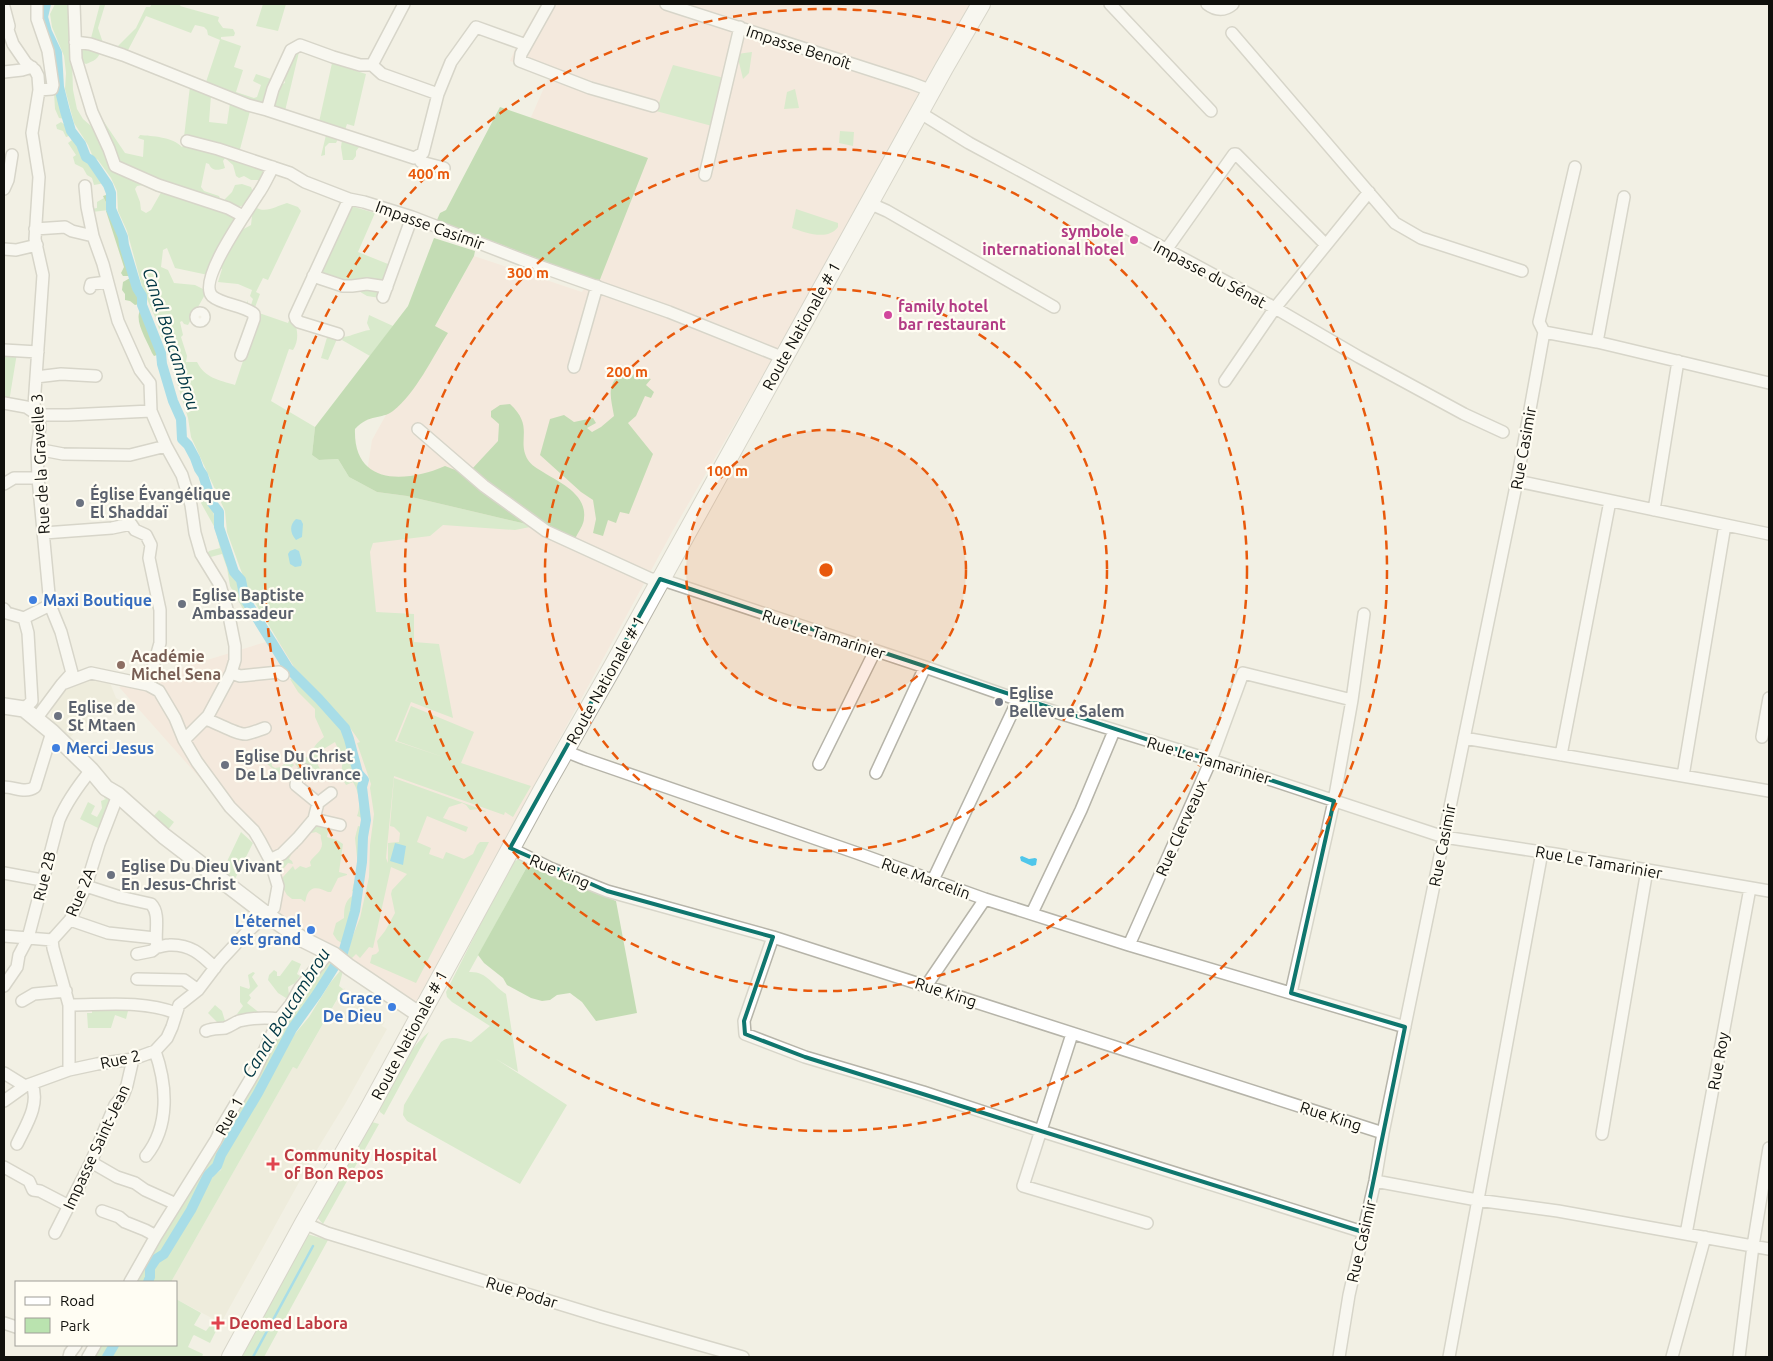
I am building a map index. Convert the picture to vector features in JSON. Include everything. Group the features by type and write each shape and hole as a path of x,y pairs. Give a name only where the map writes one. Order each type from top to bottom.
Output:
{"main road":[{"name":"Route Nationale # 1","path":"231,1357 368,1111 510,848 981,4"}],"street":[{"path":"37,4 37,19 48,51 53,84 52,89 39,90"},
{"path":"74,4 77,68 82,77 92,112 115,166 158,185 228,208 244,216"},
{"path":"549,4 526,45 520,58 522,62 590,88 653,106"},
{"name":"Impasse Benoît","path":"666,4 932,91"},
{"path":"1110,4 1211,111"},
{"path":"1207,4 1213,8 1223,10 1233,4"},
{"path":"372,66 400,5"},
{"name":"Rue de la Gravelle 3","path":"4,7 8,30 13,44 38,76 39,90 32,133 39,177 35,229 44,275 34,406 40,427 37,449 38,478 50,605 61,632 72,673 62,684"},
{"path":"75,42 90,44 123,55 248,105 414,158 423,153 438,94 451,62 476,27 526,45"},
{"path":"705,174 740,27"},
{"path":"1232,33 1395,223 1421,238 1522,270"},
{"path":"267,110 273,89 291,50 297,46 304,45 333,57 360,65 372,66 382,74 438,94"},
{"path":"4,72 32,67"},
{"name":"Impasse du Sénat","path":"920,112 969,143 1275,308 1375,366 1464,414 1503,432"},
{"name":"Impasse Casimir","path":"187,141 218,149 290,173 305,182 349,199 412,217 536,265 669,312 784,358"},
{"path":"1166,250 1234,154 1326,245"},
{"path":"4,189 8,180 12,155"},
{"path":"418,157 421,162 444,168"},
{"path":"241,355 254,319 254,314 215,298 211,294 210,288 215,267 227,242 259,194 273,167"},
{"name":"Rue Casimir","path":"1339,1357 1349,1295 1375,1181 1383,1133 1517,481 1544,332 1539,322 1575,167"},
{"path":"85,186 93,236 103,264 118,321 140,370 150,383 151,411 166,446 182,475 191,504 195,533 201,554 220,585 235,646 235,660 231,673 205,719 184,740"},
{"path":"1225,381 1275,308 1369,192"},
{"path":"1597,342 1624,197"},
{"path":"338,334 299,322 296,319 296,314 349,199"},
{"path":"869,203 887,211 1054,307"},
{"path":"313,276 343,286 367,284 385,292 412,217"},
{"path":"35,229 65,227 72,231 93,236"},
{"path":"4,249 14,250 37,245"},
{"path":"90,288 91,284 107,282"},
{"path":"574,367 597,286"},
{"path":"200,313 211,294"},
{"path":"1544,332 1597,342 1769,383"},
{"path":"4,350 38,352"},
{"path":"1654,510 1678,361"},
{"path":"36,377 61,374 96,376"},
{"path":"4,403 26,407 38,415 151,411"},
{"name":"Rue Le Tamarinier","path":"418,429 484,486 546,531 651,579 660,579 1018,700 1212,760 1444,838 1542,852 1769,891"},
{"path":"37,449 63,454 130,455 166,446"},
{"path":"4,484 14,478 38,478"},
{"path":"1517,481 1769,534"},
{"path":"1561,755 1610,501"},
{"path":"44,533 112,528 131,524 135,530 146,535 151,545 149,558 160,610 160,643 148,685"},
{"path":"1683,776 1725,525"},
{"path":"4,609 8,613 24,618 50,605"},
{"path":"1291,993 1334,801 1352,700 1364,614"},
{"path":"24,618 28,633 32,701 30,714"},
{"path":"819,764 875,651"},
{"path":"876,773 925,667"},
{"path":"231,673 240,676 279,672 283,675"},
{"path":"30,714 62,684 91,673 148,685 158,691 176,718 184,740 197,762 230,807 254,831 270,860 278,886 274,908 267,915"},
{"name":"Rue Clerveaux","path":"1129,945 1212,760 1243,674 1352,700"},
{"path":"1762,737 1769,698"},
{"path":"933,880 1018,700"},
{"path":"4,706 30,714 52,732 91,770 106,788 118,795 164,836 267,915 302,939 331,953 349,968 420,1015"},
{"path":"205,719 245,734 265,728"},
{"path":"1032,913 1081,810 1114,731"},
{"path":"4,787 25,791 35,787 52,732"},
{"path":"1464,738 1769,791"},
{"name":"Rue Marcelin","path":"565,751 985,899 1129,945 1405,1027"},
{"name":"Rue 2B","path":"4,986 17,967 19,955 28,938 59,820 77,787 91,770"},
{"path":"306,770 297,778 296,785 318,803"},
{"path":"270,860 282,854 314,819 318,803 331,794"},
{"name":"Rue 2A","path":"52,940 70,920 86,886 99,844 118,795"},
{"path":"314,819 340,825"},
{"name":"Rue King","path":"510,848 550,868 608,891 773,937 1383,1133"},
{"path":"1450,1357 1477,1200 1542,852"},
{"path":"1602,1134 1647,870"},
{"path":"4,873 42,880"},
{"path":"86,886 120,897 152,904 155,908 156,942 152,951 137,954"},
{"name":"Rue Roy","path":"1686,1234 1750,888"},
{"path":"926,986 985,899"},
{"name":"Rue 2","path":"4,1101 29,1085 69,1070 133,1059 155,1051 167,1038 179,1006 198,990 246,934 267,915"},
{"path":"70,920 108,933 166,945 186,946 202,955 215,968"},
{"path":"4,936 52,940 69,1005 69,1070"},
{"path":"773,937 744,1021 745,1034 805,1057 923,1092 1363,1232"},
{"name":"Rue 1","path":"131,1281 156,1236 216,1140 254,1073 279,1019 291,1004 300,988 331,953"},
{"path":"137,979 184,980 198,990"},
{"path":"22,1001 34,994 66,991"},
{"path":"69,1005 138,1005 164,1008 176,1013"},
{"path":"206,1031 217,1027 232,1026 237,1022 267,1017 279,1019"},
{"path":"1072,1034 1023,1186 1146,1223"},
{"path":"146,1156 159,1132 164,1105 162,1074 155,1051"},
{"name":"Impasse Saint-Jean","path":"54,1234 91,1162 115,1105 123,1096 128,1085 133,1059"},
{"path":"4,1073 29,1085 35,1097 34,1107 17,1144"},
{"path":"1739,1357 1753,1246 1769,1148"},
{"path":"91,1162 117,1177 135,1183 145,1190 176,1204"},
{"path":"4,1167 29,1180 33,1190 40,1190 69,1206"},
{"path":"1375,1181 1477,1200 1558,1211 1769,1249"},
{"path":"102,1211 119,1217 125,1222 156,1236"},
{"name":"Rue Podar","path":"304,1223 327,1233 743,1357"},
{"path":"1672,1357 1704,1237"},
{"path":"88,1357 94,1346"}],"highlighted area":[{"path":"660,579 1334,801 1291,993 1405,1027 1363,1232 805,1057 745,1034 744,1021 773,937 607,891 510,848"}],"shaded area":[{"path":"541,4 974,4 866,197 672,532 414,1006 272,911 275,886 267,860 254,839 119,687 344,618 372,440 474,256 582,292 596,268 528,124 550,74 510,61"},
{"path":"108,678 116,698 123,702 116,715 104,707 68,739 55,726 51,715 52,706 57,697 68,686 95,679"},
{"name":"Community Hospital of Bon Repos","path":"344,988 385,1022 382,1026 387,1029 318,1148 221,1323 178,1300 178,1281 172,1281 293,1067 297,1069"}],"green space":[{"path":"55,4 68,4 71,28 73,90 77,109 83,119 98,132 113,165 144,183 135,189 141,210 146,213 151,210 163,189 226,209 237,219 208,275 175,268 167,248 163,250 161,267 168,270 174,283 195,285 207,291 188,325 182,321 180,322 183,335 181,337 187,356 186,362 197,362 208,375 235,385 259,313 288,323 290,318 294,320 296,328 296,343 293,350 289,349 271,401 315,427 312,455 319,460 338,459 349,477 377,492 407,496 535,526 515,530 443,525 430,536 373,543 370,552 376,612 414,614 414,642 439,644 453,718 411,702 395,741 443,757 397,741 411,706 474,732 461,763 531,786 513,817 505,812 504,815 394,776 386,858 388,863 388,843 399,842 400,833 390,826 394,778 486,811 470,810 462,803 449,807 443,818 468,827 466,832 427,816 417,842 431,848 429,854 443,859 446,852 464,859 473,854 480,842 489,842 416,983 370,963 372,955 379,951 377,941 395,913 391,894 392,890 407,874 391,867 373,948 369,947 360,958 356,954 350,960 347,957 360,918 369,877 370,845 374,814 371,784 357,743 360,742 346,722 294,667 251,596 227,532 225,511 191,437 188,418 172,367 155,317 143,290 127,231 118,211 117,191 111,178 98,160 93,157 74,123 65,89 64,56 52,27 50,14"},
{"path":"100,4 105,5 98,28 103,43 91,38"},
{"path":"152,4 181,4 180,6 219,17 218,21 223,28 233,29 234,36 221,37 221,39 241,46 234,67 243,70 236,92 254,98 257,97 261,85 253,81 256,74 274,80 268,88 263,104 259,105 206,82 220,40 208,35 204,27 195,25 191,33 146,16 127,52 116,48 136,28 146,7 150,7"},
{"path":"263,4 286,4 278,31 256,26"},
{"path":"51,43 54,44 60,59 62,92 68,116 65,119 59,118 55,109"},
{"path":"82,45 100,50 94,61 86,64 80,61 78,51"},
{"path":"297,52 299,52 285,111 274,108 273,100 279,85 285,83 283,75"},
{"path":"752,52 749,73 743,79 737,54"},
{"path":"332,63 366,74 354,126 347,124 345,130 319,122"},
{"path":"673,65 724,78 712,126 656,111"},
{"path":"190,86 211,95 209,122 227,124 230,103 250,111 239,153 184,137"},
{"path":"795,89 799,108 784,109 787,92"},
{"path":"500,107 648,158 599,282 437,220 440,213 446,210"},
{"path":"96,110 125,153 143,157 144,140 138,138 140,135 156,137 168,139 182,147 187,142 263,169 263,172 259,180 251,180 244,176 239,178 236,176 233,165 225,158 223,161 225,168 216,170 206,163 201,187 204,191 219,196 222,203 220,203 119,164"},
{"path":"61,122 68,127 74,141 86,154 96,171 103,177 105,183 94,185 92,178 87,175 83,168 75,164 73,157 76,155 68,143 72,140 69,136 66,137 63,131 57,129 56,125"},
{"path":"840,131 854,132 853,146 839,143"},
{"path":"326,135 338,139 336,143 329,143 325,147 325,155 321,156"},
{"path":"342,140 360,146 353,160 343,160"},
{"path":"242,184 251,187 253,192 246,205 236,207 225,205 225,199 232,192 235,185"},
{"path":"109,194 110,200 113,202 112,210 124,232 125,246 130,253 131,257 128,261 132,264 131,273 141,298 139,304 135,305 125,300 125,294 122,290 123,282 130,278 129,276 123,276 121,273 124,267 106,211 109,209 103,196"},
{"path":"104,198 109,210 92,212 92,209 97,208 97,202"},
{"path":"287,203 298,207 301,211 268,280 263,278 256,292 260,294 254,310 246,306 248,300 248,304 251,305 253,299 250,296 252,290 238,284 218,282 222,269 219,267 238,232 251,225 255,207 267,210"},
{"path":"351,206 375,213 358,252 393,266 380,298 367,296 347,284 320,274"},
{"path":"796,209 838,223 838,227 829,234 823,235 810,234 792,228"},
{"path":"434,238 475,251 435,326 448,333 423,375 401,404 389,414 370,419 355,429 357,448 363,461 372,470 385,475 399,477 414,475 430,472 445,466 458,471 535,526 407,496 377,492 349,477 338,459 319,460 312,455 315,427 408,306"},
{"path":"140,311 145,312 155,333 158,345 157,355 154,356 152,353 142,332 139,320"},
{"path":"369,315 393,326 370,356 342,340 343,337 370,330 367,323"},
{"path":"328,334 337,339 328,360 321,358"},
{"path":"4,353 17,353 9,402 4,400"},
{"path":"624,372 651,379 646,385 654,392 651,398 645,396 636,416 628,423 653,454 629,514 620,512 616,523 608,520 603,536 593,533 596,519 593,500 581,492 540,455 550,419 564,415 574,422 593,418 596,423 587,428 592,432 614,416 611,397 612,386 618,376"},
{"path":"510,404 522,420 525,453 529,462 571,490 581,502 584,510 584,521 575,539 547,527 471,470 498,441 499,424 491,417 491,411 500,405"},
{"path":"205,489 210,492 214,516 244,586 249,605 255,614 253,617 247,616 230,586 222,554 207,558 206,555 209,551 220,548 215,528 201,503 199,491"},
{"path":"290,679 298,680 321,702 339,723 355,768 363,781 366,797 365,826 361,824 362,818 357,816 359,803 355,786 353,782 346,785 343,780 345,773 342,772 342,758 335,742 322,750 324,759 317,763 320,769 302,772 295,764 304,757 312,757 314,748 324,737 315,717 315,709 298,692"},
{"path":"264,757 266,760 271,760 272,766 275,768 281,767 289,759 294,765 287,772 292,776 286,772 282,776 280,775 266,763"},
{"path":"106,794 111,801 98,828 80,819 88,802 95,806 91,814 97,817 102,808 101,801 106,799 104,798"},
{"path":"159,810 174,822 167,831 152,818"},
{"path":"322,824 329,827 327,837 343,844 339,872 347,875 338,878 331,892 314,888 309,892 305,902 301,899 292,899 287,895 280,883 293,866 295,870 300,866 306,868 311,866 310,862 322,847 321,835 316,832 307,834 313,826"},
{"path":"358,826 366,828 365,870 361,893 352,891 358,867 355,838"},
{"path":"241,832 253,843 233,883 221,874"},
{"path":"297,846 298,849 294,849 289,859 293,864 288,863 284,868 279,867 278,862"},
{"path":"520,859 528,865 469,972 485,976 506,994 518,1072 496,1059 567,1105 520,1184 407,1121 403,1115 404,1105 441,1042 452,1038 471,1042 490,1026 452,1002 447,997 446,992 512,862"},
{"path":"528,865 616,901 637,1013 596,1021 582,1002 570,993 557,995 550,1000 542,1001 531,998 507,985 503,978 484,963 478,955"},
{"path":"352,896 360,899 360,905 343,952 343,944 333,934 336,923 344,918 346,903"},
{"path":"329,959 332,962 326,975 298,1016 260,1081 257,1092 229,1136 215,1165 206,1176 160,1255 150,1264 146,1281 138,1281 152,1253 204,1165 208,1165 208,1161 220,1141 234,1122 287,1019 310,988 309,983 319,971 324,969"},
{"path":"292,960 301,964 297,974 300,976 295,983 288,987 289,995 286,998 278,993 268,980 269,975 274,970 277,972 277,976 280,976"},
{"path":"340,971 343,971 339,986 343,989 297,1069 293,1067 172,1281 150,1281 157,1263 170,1248 205,1188 215,1174 221,1170 225,1153 294,1035 309,1017 330,983"},
{"path":"253,972 255,973 252,977 258,986 249,995 251,998 247,1003 261,1014 241,1017 237,1014 243,1006 240,1002 240,986 249,989 248,975"},
{"path":"215,1005 222,1011 225,1021 218,1023 208,1013"},
{"path":"96,1008 128,1011 126,1019 115,1015 111,1028 88,1028 87,1013 92,1013 92,1010"},
{"path":"429,1032 384,1115 380,1112 380,1106 395,1076 413,1048"},
{"path":"369,1123 379,1124 323,1224 315,1215"},
{"path":"307,1234 328,1240 264,1357 238,1357"},
{"path":"178,1300 201,1313 194,1325 206,1331 212,1323 218,1327 210,1343 193,1336 188,1347 203,1354 202,1357 108,1357 114,1346 178,1346"},
{"path":"110,1346 105,1357 94,1357 99,1348"}],"water":[{"path":"296,519 301,520 303,524 302,537 296,540 292,535 291,529"},
{"path":"295,549 299,551 302,562 301,566 295,567 290,564 288,554"},
{"path":"395,843 406,846 403,865 390,861"},
{"path":"1020,857 1029,859 1037,859 1036,865 1032,866 1021,861"}],"waterway":[{"name":"Canal Boucambrou","path":"46,4 43,17 47,32 57,53 59,87 71,131 81,144 86,157 91,160 108,185 111,193 111,209 123,237 137,288 142,296 142,305 161,353 162,364 173,401 181,419 182,439 188,445 195,458 212,503 219,512 219,527 234,572 241,580 245,599 288,668 345,728 358,773 364,780 362,787 366,820 362,862 355,911 343,953 292,1029 258,1093 221,1155 217,1166 208,1175 191,1210 164,1254 156,1259 150,1268 148,1281"},
{"path":"253,1357 313,1246"},
{"name":"Canal Boucambrou","path":"107,1357 113,1346"}],"place":[{"name":"symbole international hotel","path":"1134,240"},
{"name":"family hotel bar restaurant","path":"888,315"},
{"name":"Église Évangélique El Shaddaï","path":"80,503"},
{"name":"Maxi Boutique","path":"33,600"},
{"name":"Eglise Baptiste Ambassadeur","path":"182,604"},
{"name":"Académie Michel Sena","path":"121,665"},
{"name":"Eglise Bellevue Salem","path":"999,702"},
{"name":"Eglise de St Mtaen","path":"58,716"},
{"name":"Merci Jesus","path":"56,748"},
{"name":"Eglise Du Christ De La Delivrance","path":"225,765"},
{"name":"Eglise Du Dieu Vivant En Jesus-Christ","path":"111,875"},
{"name":"L'éternel est grand","path":"311,930"},
{"name":"Grace De Dieu","path":"392,1007"},
{"name":"Community Hospital of Bon Repos","path":"273,1164"},
{"name":"Deomed Labora","path":"218,1323"}]}
